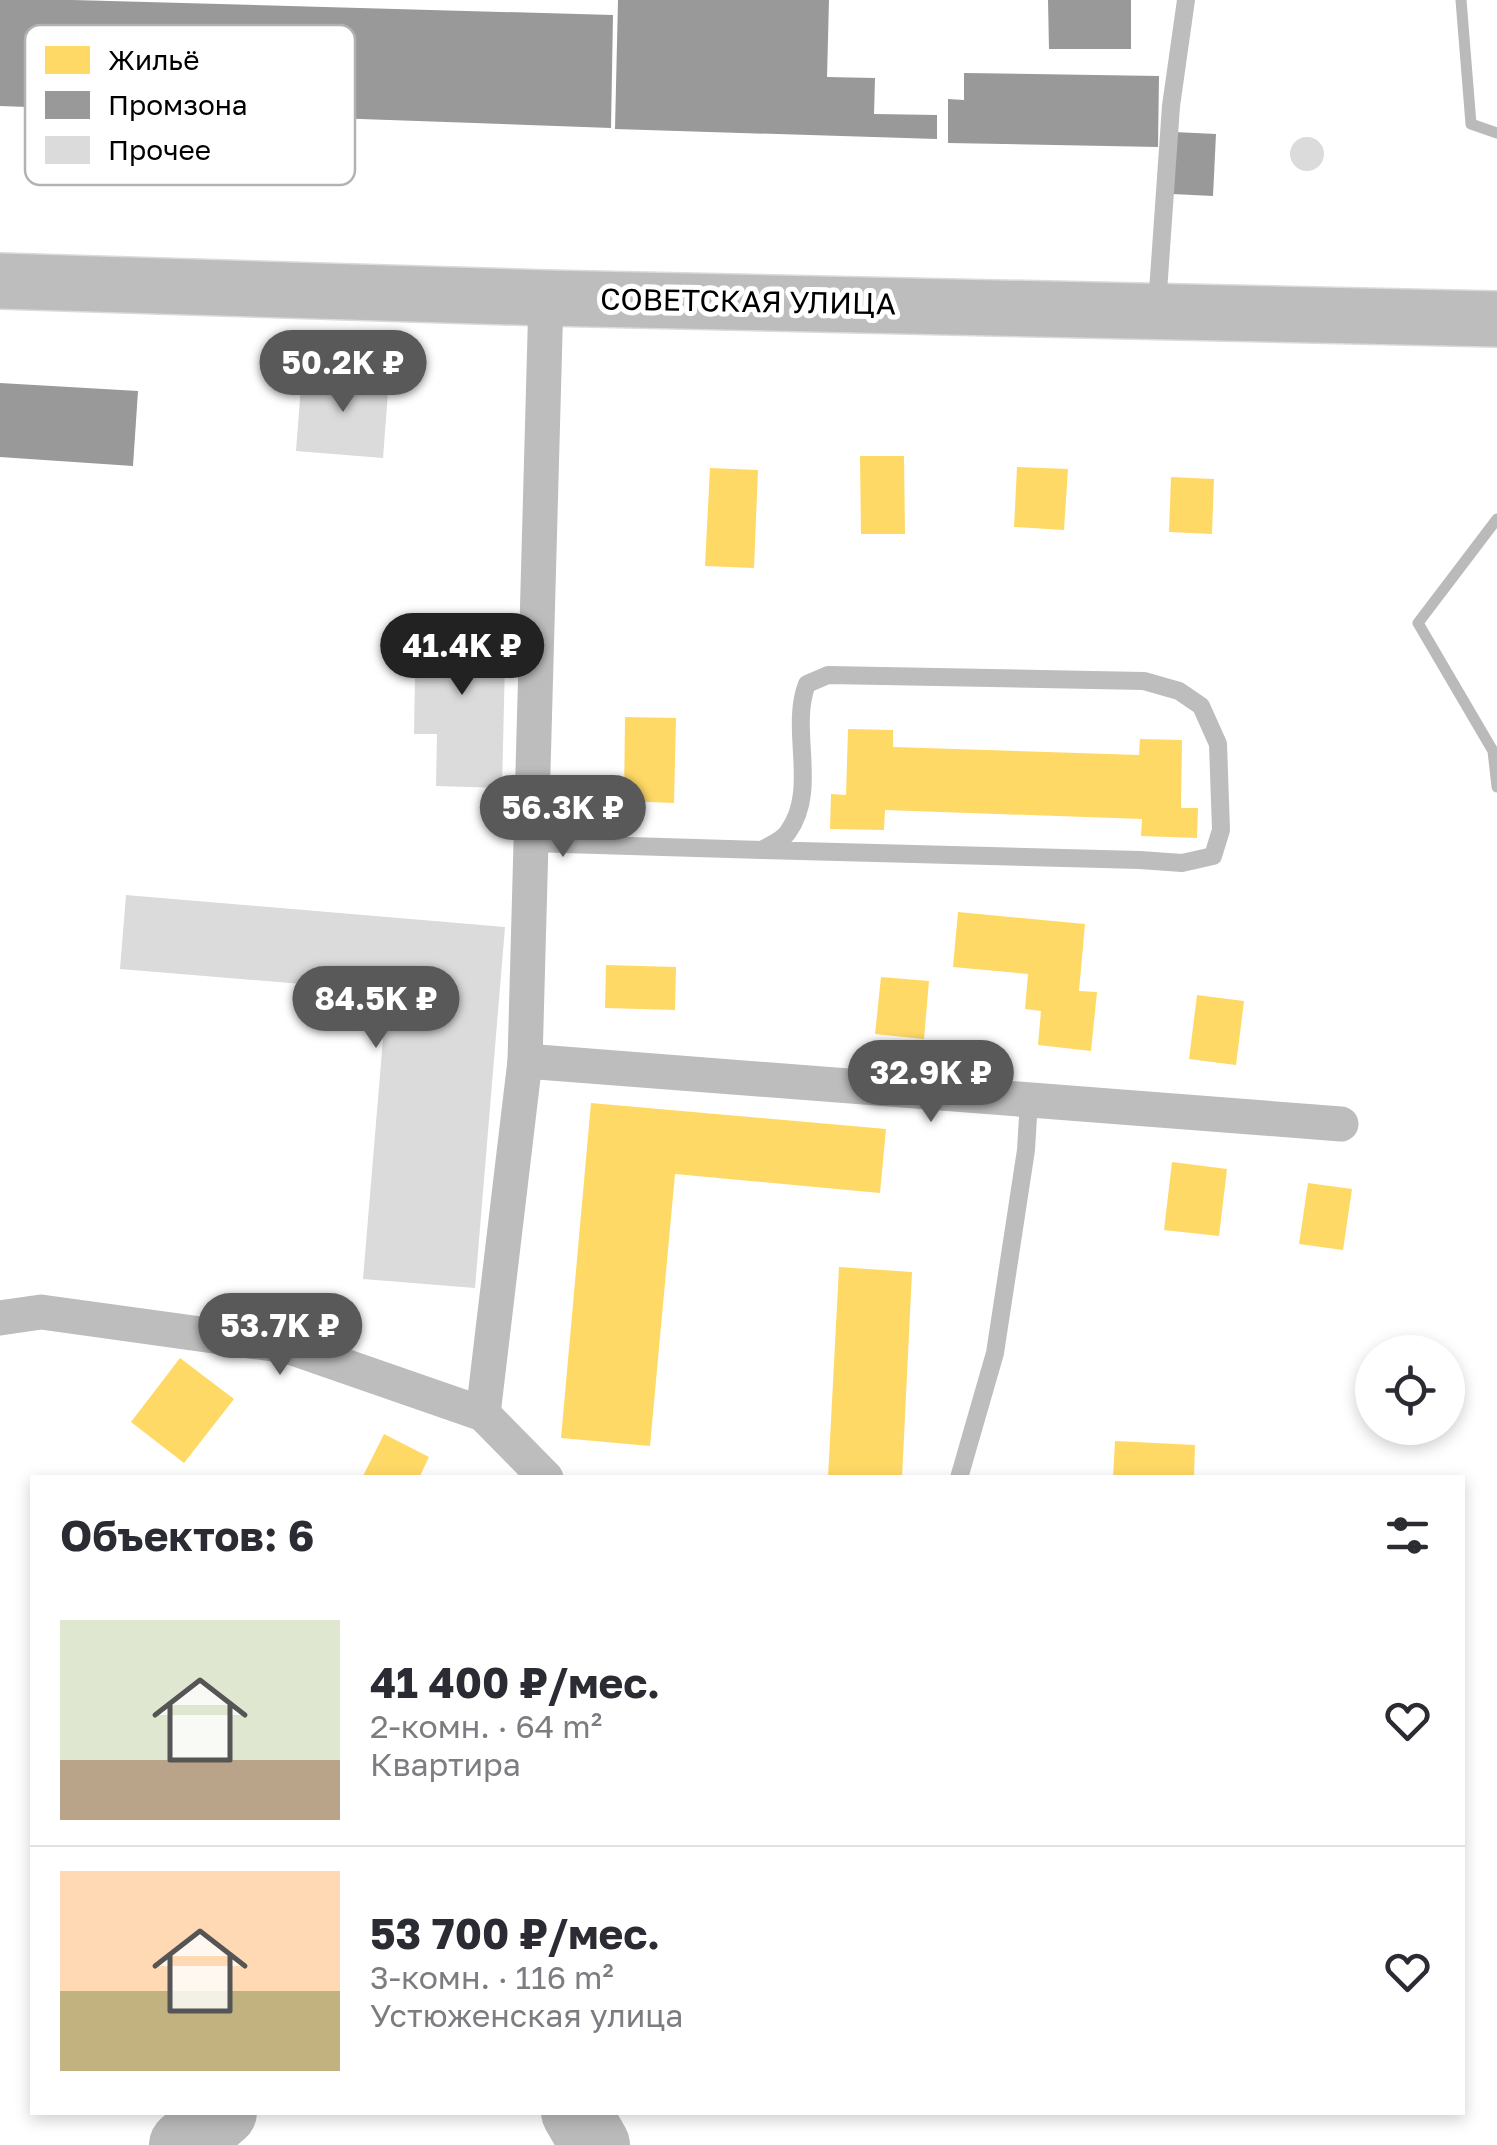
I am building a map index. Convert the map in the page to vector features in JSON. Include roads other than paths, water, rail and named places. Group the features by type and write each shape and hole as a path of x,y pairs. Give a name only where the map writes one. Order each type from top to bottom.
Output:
{"main road":[{"name":"СОВЕТСКАЯ УЛИЦА","path":"0,281 1497,320"}],"street":[{"path":"483,1414 526,1061 546,298"},
{"path":"526,1061 1342,1124"},
{"path":"0,1318 41,1312 287,1346 483,1414 543,1475"}],"lane":[{"path":"1157,312 1171,106 1186,0"},
{"path":"531,843 1182,863 1213,856 1221,830 1218,744 1201,706 1178,691 1144,682 828,675 807,684 800,702 801,804 787,835 762,850"},
{"path":"959,1475 996,1353 1026,1150 1029,1100"}],"waterway":[{"path":"1461,0 1471,124 1497,133"},
{"path":"1497,519 1418,623 1493,751 1497,787"},
{"path":"184,2145 219,2115"},
{"path":"578,2115 595,2145"}]}
